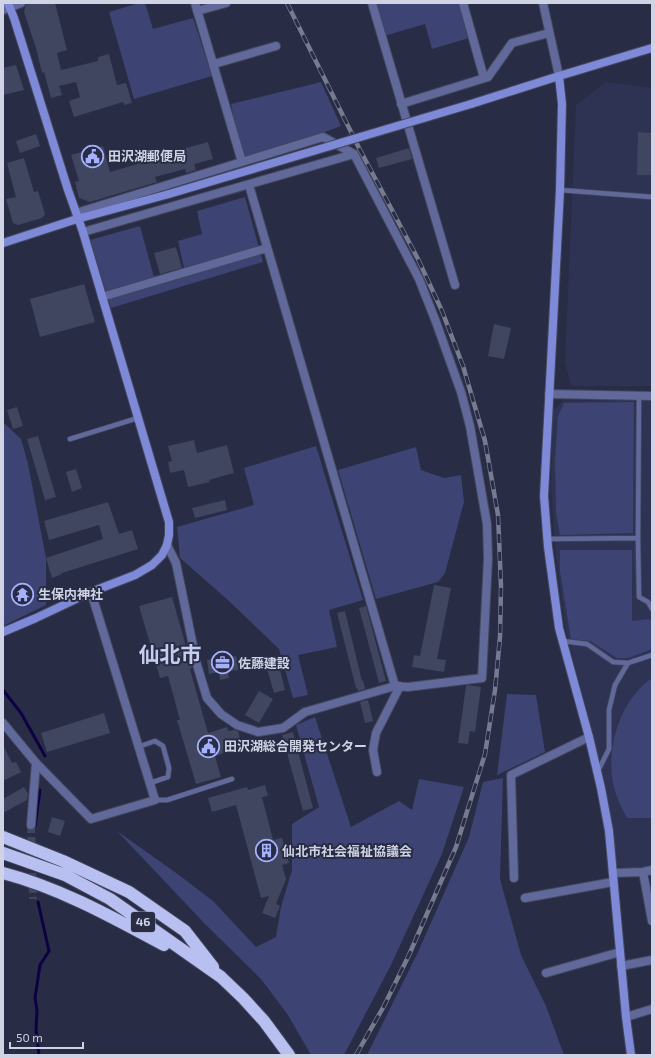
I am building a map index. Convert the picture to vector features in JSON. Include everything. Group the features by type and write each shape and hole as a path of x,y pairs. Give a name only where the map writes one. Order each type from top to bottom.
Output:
{"highway":[{"path":"3,837 63,861 129,892 185,931 221,977"},
{"name":"46","path":"3,853 65,875 110,899 221,977 264,1021 289,1055"},
{"path":"3,873 53,890 109,914 221,977"}],"street":[{"path":"3,632 91,592 135,575 152,565 162,555 170,535 169,522 82,232 14,18 7,7 21,3"},
{"path":"226,3 196,7 242,162"},
{"path":"372,3 455,285"},
{"path":"463,3 484,78"},
{"path":"543,3 559,76 562,104 560,190 544,496 547,539 554,595 562,641 589,737 609,831 626,1017 632,1055"},
{"path":"401,104 488,77 512,43 549,33"},
{"path":"214,64 276,46"},
{"path":"77,216 169,194 471,104 652,48"},
{"path":"3,243 77,216 323,137 354,154 419,279 461,392 470,426 487,524 488,559 482,678 408,687 398,686 305,712 283,728 258,732 237,725 221,714 207,698 197,664 176,563 167,545"},
{"path":"82,232 354,154"},
{"path":"249,185 398,686 376,733 373,750 377,772"},
{"path":"102,297 267,248"},
{"path":"549,394 652,396"},
{"path":"3,723 36,763 91,819 155,800 91,592"},
{"path":"514,878 511,776 589,737"},
{"path":"31,825 36,763"},
{"path":"613,873 643,872 652,870"},
{"path":"643,872 652,921"},
{"path":"525,898 613,882"},
{"path":"546,972 620,952"},
{"path":"621,966 652,960"},
{"path":"626,1017 652,1009"}],"lane":[{"path":"560,190 652,197"},
{"path":"639,396 639,597 648,602 652,609"},
{"path":"70,439 138,418"},
{"path":"547,539 638,538"},
{"path":"562,641 587,644 613,662 628,664 652,655"},
{"path":"597,772 609,749 609,710 614,686 628,664"},
{"path":"138,747 156,741 163,746 169,768 168,777 150,782"},
{"path":"155,800 167,800 232,779"}],"shaded area":[{"path":"139,3 145,3 153,29 193,18 212,76 134,99 109,12"},
{"path":"375,3 459,3 469,38 432,49 425,24 384,36"},
{"path":"321,82 341,126 242,162 231,104"},
{"path":"606,82 652,88 652,386 571,386 565,362 576,105"},
{"path":"245,197 263,262 111,308 90,240 140,226 155,281 185,272 178,241 202,234 197,211"},
{"path":"652,399 652,866 638,870 617,865 606,785 566,630 556,556 551,488 553,410 563,401"},
{"path":"634,402 633,533 560,535 556,512 555,461 558,416 564,403"},
{"path":"3,422 21,439 28,464 46,558 46,605 3,626"},
{"path":"316,446 363,600 329,610 337,647 298,655 308,695 293,698 279,649 229,601 180,558 177,527 254,505 244,468"},
{"path":"416,447 421,470 444,478 461,475 464,502 445,573 438,582 376,599 338,470"},
{"path":"560,550 632,550 632,621 649,619 652,621 652,649 628,658 617,658 590,641 571,639 560,571"},
{"path":"652,678 652,818 627,818 614,788 611,763 612,749 619,722 625,709 633,697"},
{"path":"507,694 536,695 545,752 497,775"},
{"path":"315,717 351,827 399,801 412,810 419,779 464,787 442,854 391,965 344,1055 311,1055 288,1015 261,979 205,924 117,831 213,901 256,947 276,937 281,907 292,870 292,824 319,807 296,725"},
{"path":"503,778 500,879 521,955 546,1006 564,1055 367,1055 418,952 469,837 483,782"}],"building":[{"path":"55,3 67,50 57,53 61,70 98,61 98,57 109,54 117,85 126,83 132,103 124,105 123,102 74,117 69,101 80,97 76,82 59,86 62,95 51,98 24,12 26,4"},
{"path":"16,65 24,90 3,95 3,68"},
{"path":"638,132 652,133 652,175 637,175"},
{"path":"36,134 40,146 20,153 16,141"},
{"path":"208,142 213,159 194,164 196,170 186,173 185,169 155,177 157,182 90,202 79,198 75,182 79,181 71,155 103,146 110,172 158,158 157,156"},
{"path":"409,148 412,159 379,168 376,158"},
{"path":"24,158 34,192 38,191 45,214 42,218 18,225 13,223 6,199 16,197 7,163"},
{"path":"176,247 182,268 160,274 154,253"},
{"path":"84,284 95,322 40,337 30,299"},
{"path":"494,324 511,328 504,359 488,356"},
{"path":"17,407 23,426 13,429 7,410"},
{"path":"38,436 56,497 45,500 27,439"},
{"path":"194,440 197,453 227,445 234,473 209,480 210,482 188,487 184,470 170,473 168,462 172,461 168,446"},
{"path":"76,469 82,488 72,492 66,472"},
{"path":"225,500 227,510 195,518 192,508"},
{"path":"108,502 119,534 132,530 138,549 62,573 52,578 46,558 103,539 99,525 49,540 44,521"},
{"path":"434,585 451,588 437,659 446,660 444,672 412,667 414,655 420,656"},
{"path":"172,597 190,660 192,668 190,669 208,733 227,727 228,731 238,731 240,739 232,742 234,750 215,756 221,777 196,784 177,720 180,720 168,676 160,678 139,606"},
{"path":"366,606 386,681 379,683 359,608"},
{"path":"345,611 365,689 358,691 337,613"},
{"path":"236,656 239,670 228,671 229,678 220,680 219,672 209,674 207,660"},
{"path":"279,666 285,690 274,693 267,669"},
{"path":"467,685 481,687 475,732 470,731 468,744 458,743"},
{"path":"259,691 273,699 259,723 245,715"},
{"path":"368,700 373,721 365,723 360,702"},
{"path":"104,713 110,733 47,752 41,733"},
{"path":"293,732 313,808 303,811 282,735"},
{"path":"3,745 12,763 16,762 21,772 3,781"},
{"name":"仙北市社会福祉協議会","path":"265,785 268,796 262,797 273,840 282,838 289,863 282,865 286,879 276,904 280,906 275,918 262,913 269,896 261,898 236,805 212,812 208,798 247,787 248,790"},
{"path":"24,787 28,794 27,800 3,813 3,799"},
{"path":"52,817 65,821 60,836 48,832"}],"waterway":[{"path":"3,690 21,713 45,756"},
{"path":"35,826 40,790"},
{"path":"38,902 49,951 40,965 35,998 37,1010 36,1030 39,1055"}],"tunnel":[{"path":"31,825 33,899"}],"railway":[{"path":"287,3 359,148 418,259 442,311 463,366 485,441 498,515 501,586 500,637 495,690 485,754 456,847 409,955 384,1006 356,1055"}],"place":[{"name":"田沢湖郵便局","path":"93,156"},
{"name":"生保内神社","path":"23,594"},
{"name":"佐藤建設","path":"223,663"},
{"name":"田沢湖総合開発センター","path":"209,746"},
{"name":"仙北市社会福祉協議会","path":"267,851"}],"district":[{"name":"仙北市","path":"170,655"}]}
